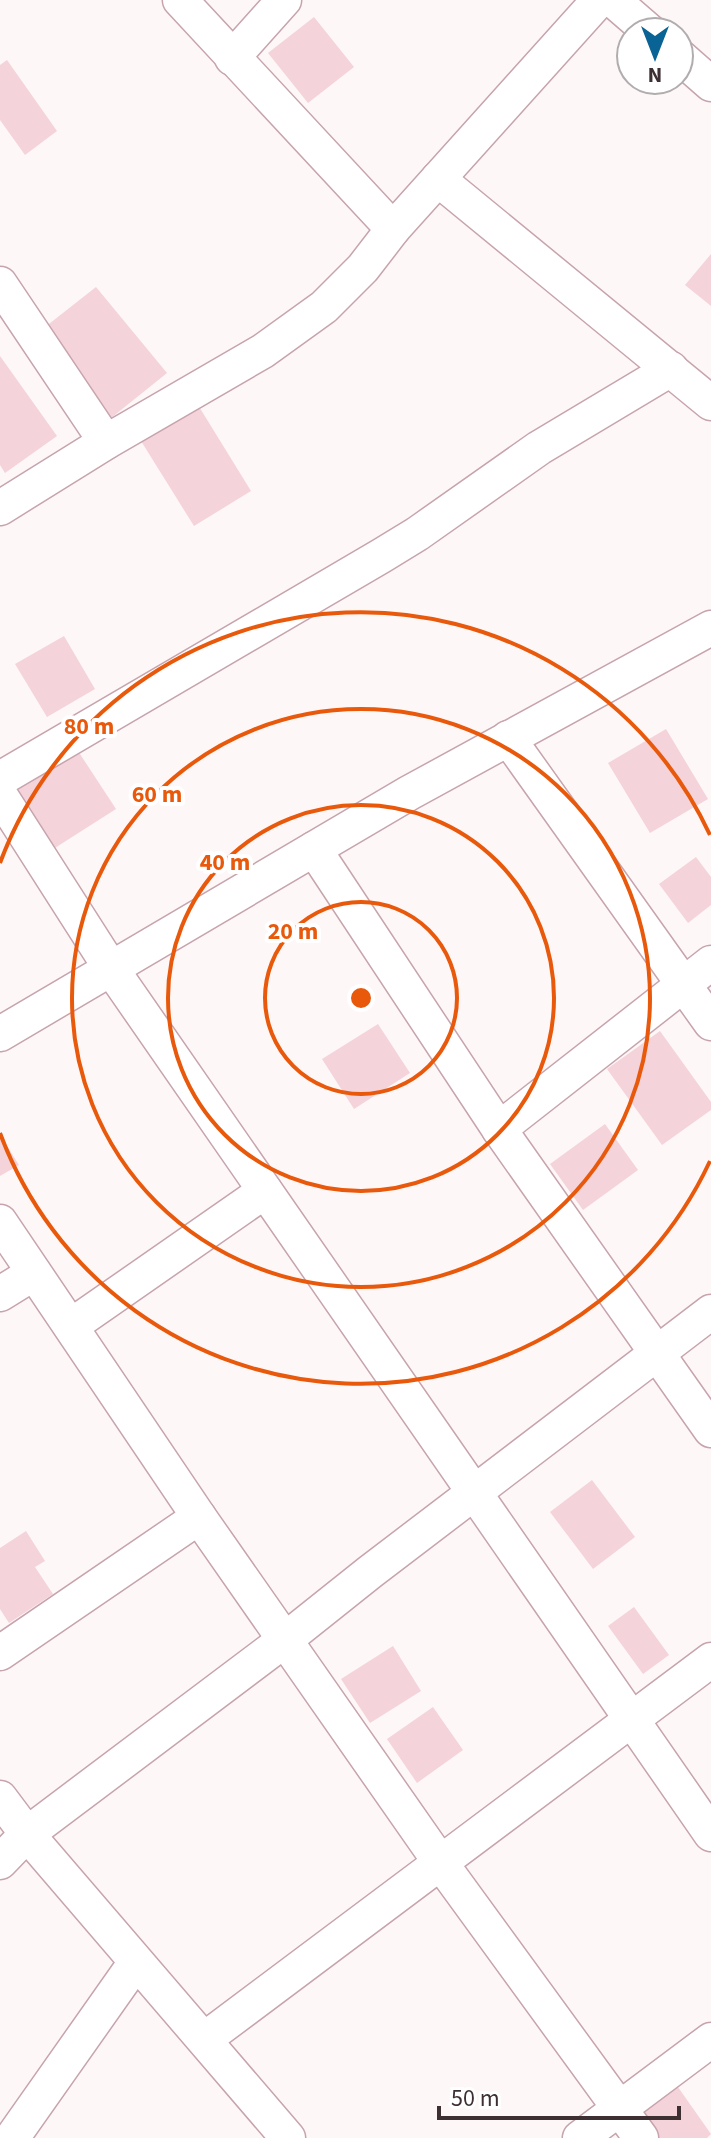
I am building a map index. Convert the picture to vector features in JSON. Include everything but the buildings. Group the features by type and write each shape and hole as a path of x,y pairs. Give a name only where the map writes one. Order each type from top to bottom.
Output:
{"street":[{"path":"180,0 393,229"},
{"path":"232,58 284,0"},
{"path":"0,508 263,351 324,307 363,268 393,229 599,0"},
{"path":"613,0 632,16"},
{"path":"695,70 711,84"},
{"path":"438,179 711,403"},
{"path":"0,284 106,442"},
{"path":"0,779 393,549 539,448 671,369"},
{"path":"0,1034 110,967 508,738 711,628"},
{"path":"508,738 711,1023"},
{"path":"0,795 110,967 711,1834"},
{"path":"314,849 499,1129 711,1430"},
{"path":"499,1129 711,963"},
{"path":"71,1326 265,1191"},
{"path":"0,1222 199,1517 440,1862 641,2138"},
{"path":"0,1294 34,1273"},
{"path":"0,1862 27,1834 711,1312"},
{"path":"0,1653 199,1517"},
{"path":"205,2039 711,1660"},
{"path":"0,1798 27,1834 205,2039 281,2135"},
{"path":"12,2138 136,1962"},
{"path":"580,2138 711,2040"}]}
